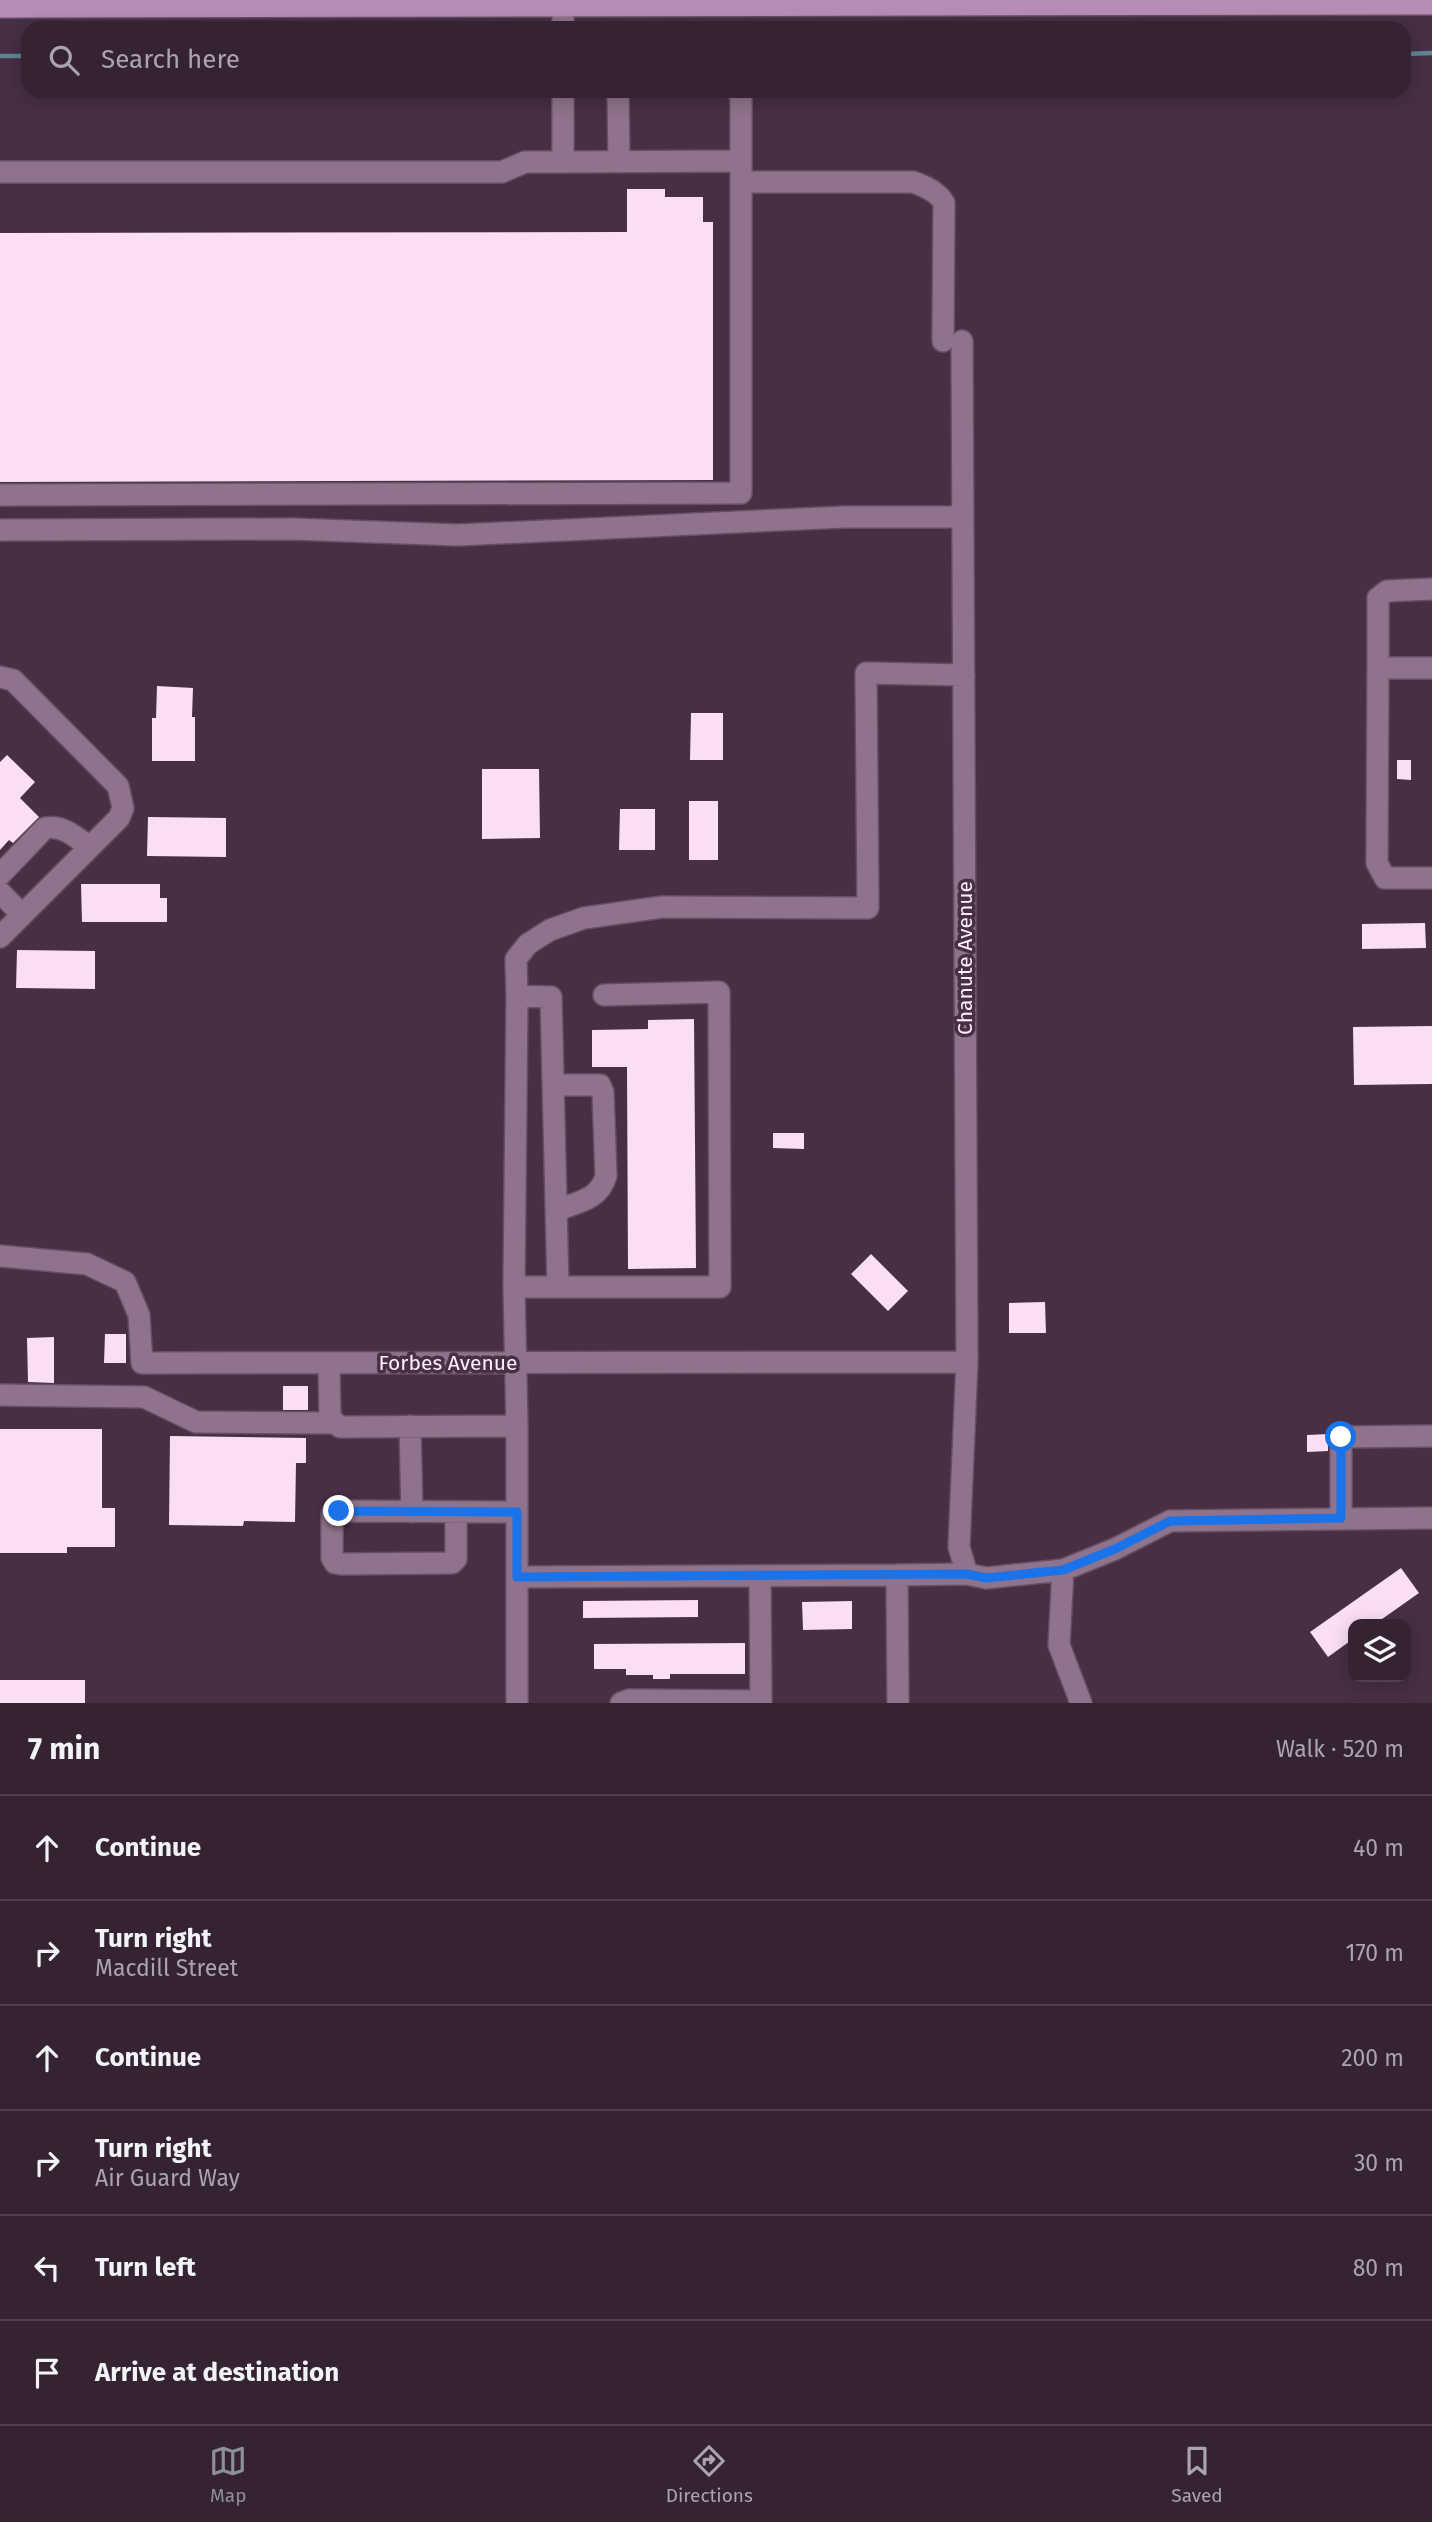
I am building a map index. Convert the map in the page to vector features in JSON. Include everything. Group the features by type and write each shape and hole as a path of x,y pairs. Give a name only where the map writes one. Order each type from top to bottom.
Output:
{"main road":[{"path":"0,7 563,3 1432,4"}],"street":[{"path":"563,3 563,21"},
{"path":"563,98 563,162"},
{"path":"618,98 619,162"},
{"path":"0,495 741,493 741,98"},
{"path":"0,172 502,172 525,162 619,162 741,172"},
{"name":"Chanute Avenue","path":"741,172 914,182 940,197 944,203 963,517 967,1362 959,1547 967,1574"},
{"path":"0,530 292,530 458,534 844,517 963,517"},
{"path":"1432,589 1387,591 1378,598 1377,863 1385,877 1432,878"},
{"path":"1378,668 1432,668"},
{"path":"517,1703 514,1287 516,959 528,944 550,930 584,918 662,908 868,908 866,673 964,675"},
{"path":"0,677 13,680 118,786 123,807 119,818 0,937"},
{"path":"0,875 45,828 56,826 64,829 90,847"},
{"path":"0,892 22,915"},
{"path":"514,1287 720,1287 719,992 604,995"},
{"path":"517,996 551,997 558,1287"},
{"path":"554,1085 600,1084 603,1092 606,1176 603,1189 589,1198 557,1210"},
{"path":"0,1256 87,1264 125,1282 139,1315 144,1397"},
{"name":"Forbes Avenue","path":"142,1363 967,1362"},
{"path":"329,1364 330,1418 333,1423"},
{"path":"0,1395 144,1397 196,1423 333,1423 340,1427 517,1426"},
{"path":"410,1426 412,1512"},
{"path":"1341,1518 1341,1437 1432,1436"},
{"path":"457,1512 456,1559 452,1563 341,1564 335,1563 332,1558 332,1514 339,1511 517,1512"},
{"path":"517,1577 967,1574 986,1578 1063,1570 1115,1549 1170,1521 1432,1518"},
{"path":"1063,1570 1059,1645 1081,1703"},
{"path":"897,1575 898,1703"},
{"path":"621,1703 629,1700 761,1702 760,1576"}],"building":[{"path":"627,189 665,189 665,197 703,197 703,222 713,222 713,480 0,482 0,233 627,232"},
{"path":"157,686 193,688 195,761 152,761 152,718 156,718"},
{"path":"691,713 723,713 723,760 690,760"},
{"path":"7,755 35,782 20,798 39,817 13,843 9,840 0,850 0,762"},
{"path":"1397,760 1411,760 1411,780 1397,779"},
{"path":"482,769 539,769 540,838 482,839"},
{"path":"689,801 718,801 718,860 689,860"},
{"path":"620,809 655,809 655,850 619,850"},
{"path":"148,817 226,818 226,857 147,856"},
{"path":"81,884 160,884 160,898 167,898 167,922 82,922"},
{"path":"1425,923 1426,948 1362,949 1362,924"},
{"path":"17,950 95,951 95,989 16,988"},
{"path":"694,1019 696,1268 628,1269 627,1067 592,1067 592,1030 648,1029 648,1020"},
{"path":"1432,1026 1432,1084 1354,1085 1353,1027"},
{"path":"773,1133 804,1133 804,1149 773,1148"},
{"path":"871,1254 908,1291 888,1311 851,1274"},
{"path":"1045,1302 1046,1333 1009,1333 1009,1303"},
{"path":"105,1334 126,1334 126,1363 104,1363"},
{"path":"54,1337 54,1383 28,1382 27,1338"},
{"path":"283,1386 308,1386 308,1410 283,1410"},
{"path":"0,1429 102,1429 102,1508 115,1508 115,1547 67,1547 67,1553 0,1553"},
{"path":"1328,1434 1328,1451 1307,1452 1307,1435"},
{"path":"170,1436 306,1438 306,1463 296,1463 295,1522 244,1521 243,1526 169,1525"},
{"path":"1401,1568 1419,1593 1382,1619 1348,1619 1348,1643 1328,1657 1310,1632"},
{"path":"698,1600 698,1617 583,1618 583,1601"},
{"path":"852,1601 852,1629 803,1630 802,1602"},
{"path":"745,1643 745,1674 670,1674 670,1679 653,1679 653,1675 626,1675 626,1669 594,1669 594,1644"},
{"path":"0,1680 85,1680 85,1703 0,1703"}],"waterway":[{"path":"1411,54 1432,53"},
{"path":"0,56 21,56"}],"route":[{"path":"339,1511 517,1512 517,1577 967,1574 986,1578 1063,1570 1115,1549 1170,1521 1341,1518 1341,1437"}]}
